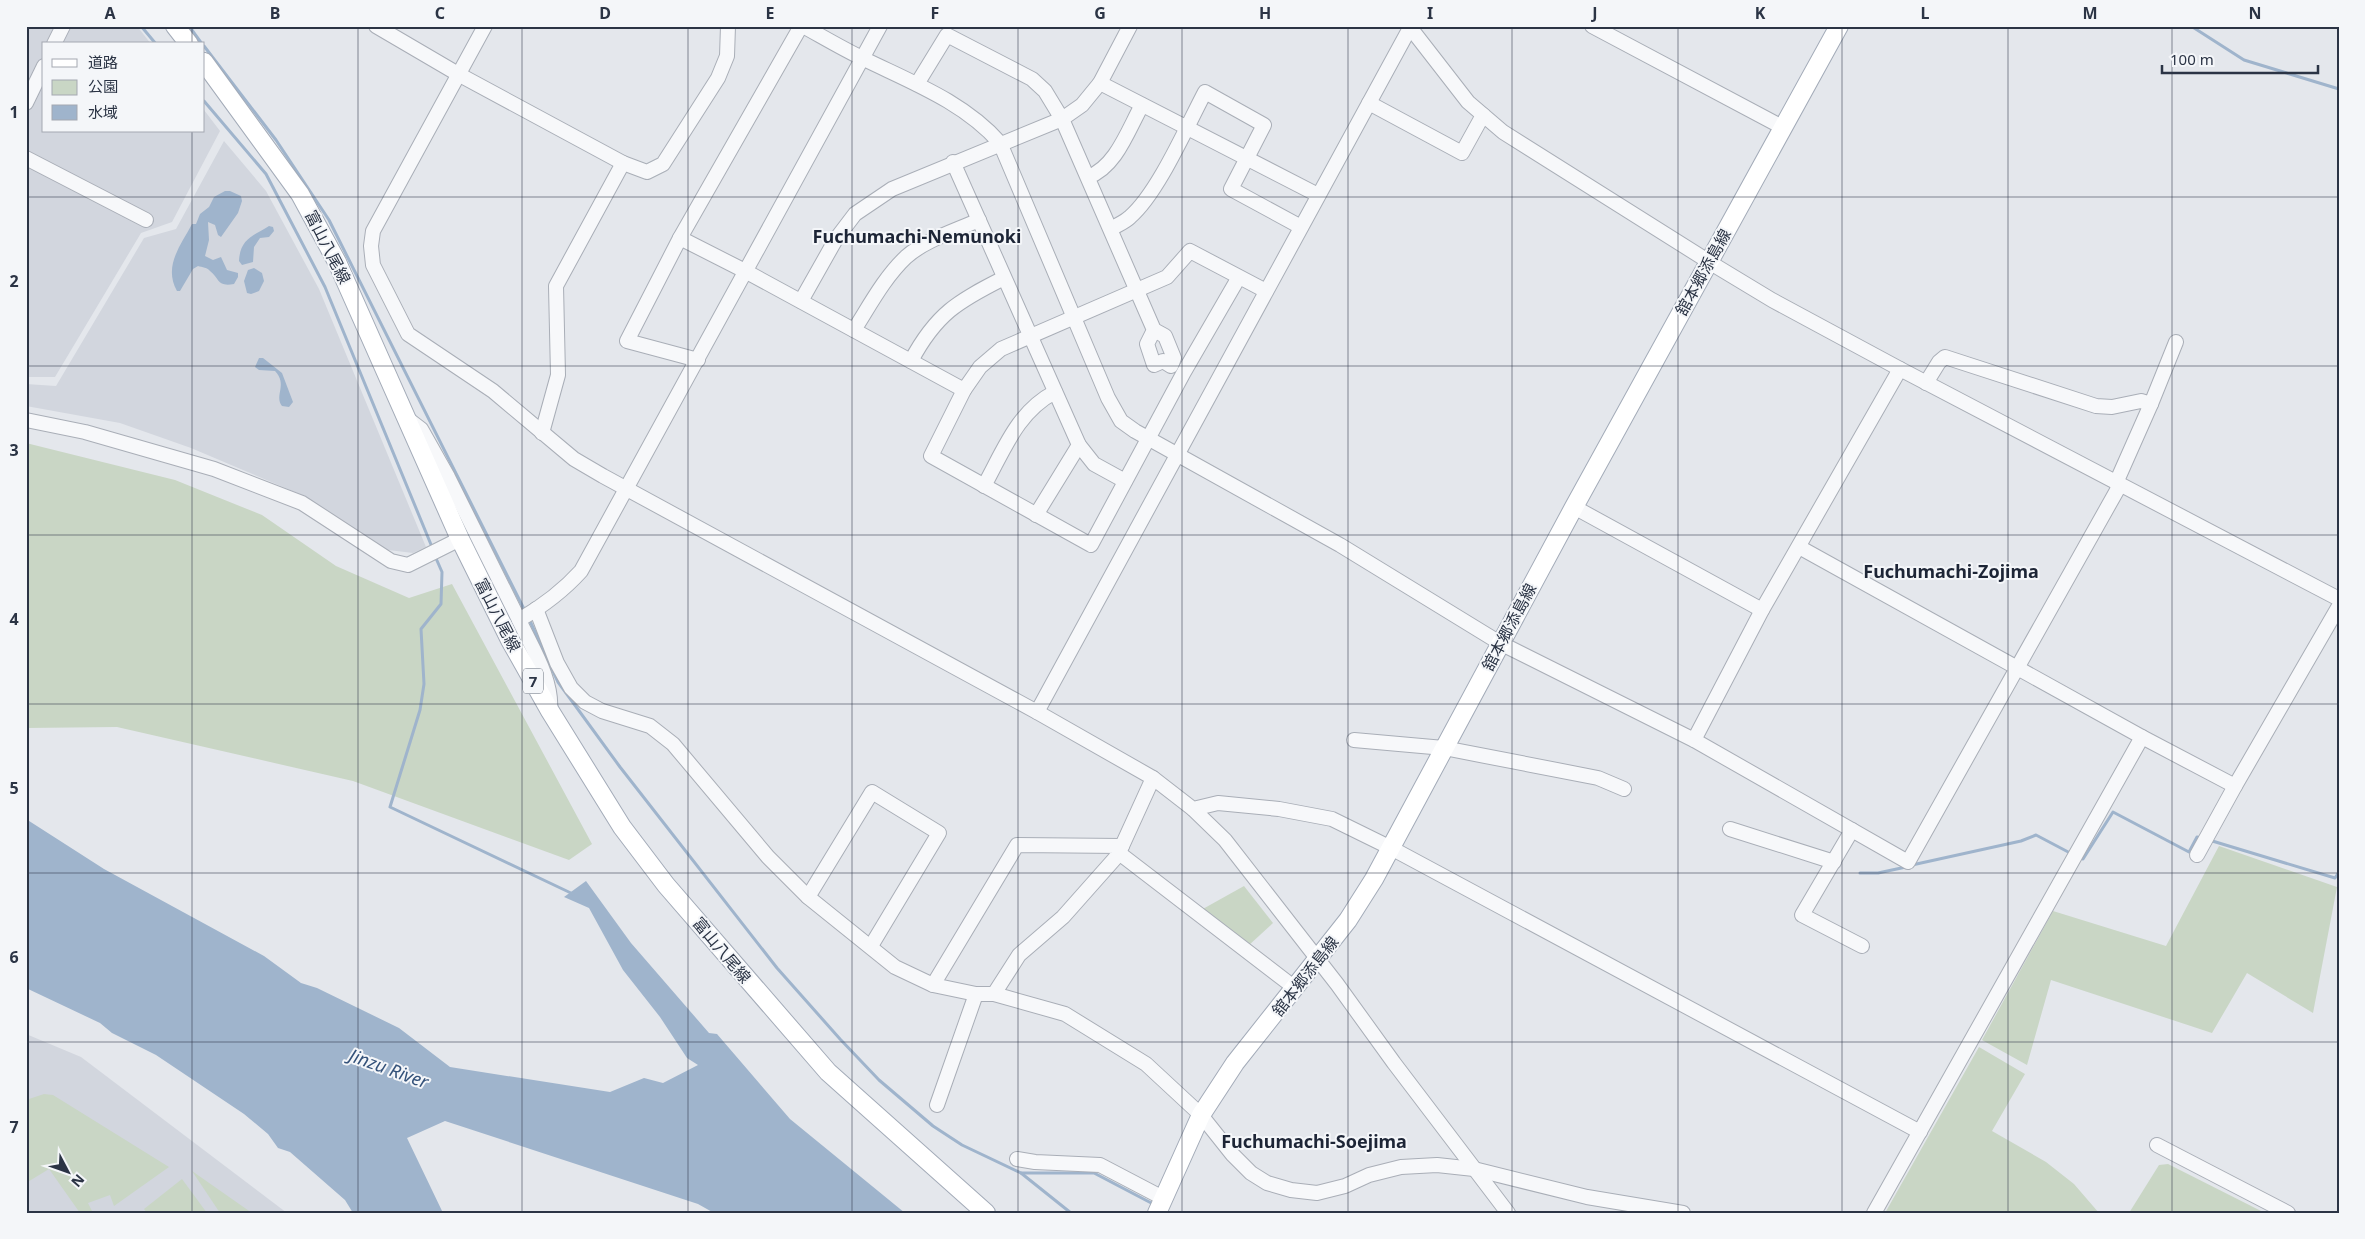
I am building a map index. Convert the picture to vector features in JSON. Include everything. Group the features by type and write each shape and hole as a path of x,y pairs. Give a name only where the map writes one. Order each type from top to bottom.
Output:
{"main road":[{"path":"175,26 187,42"},
{"name":"舘本郷添島線","path":"1160,1205 1201,1115 1235,1062 1348,920 1391,848 1574,507 1839,26"},
{"name":"富山八尾線","path":"205,63 300,194 337,262 460,540 510,640 550,711 622,827 666,885 784,1024 828,1072 986,1213"}],"street":[{"path":"55,42 63,26"},
{"path":"376,26 458,74 623,163 647,172 663,164 718,78 727,56 728,26"},
{"path":"485,26 373,231 371,246 373,265 408,334 493,391 574,459 1037,712 1153,778 1193,809 1225,840 1508,1213"},
{"path":"698,360 628,341 680,238 802,26 862,58 917,84 971,115 1000,143 1108,398 1121,421 1340,546 1500,643 1694,740 1908,862 2118,484 2176,342"},
{"path":"528,615 566,587 581,570 880,26"},
{"path":"801,301 836,239 855,214 892,189 1062,119 1082,105 1100,83 1130,26"},
{"path":"1592,26 1784,128"},
{"path":"1037,712 1410,27 1468,102 1512,138 1709,262 1772,300 1926,383 2339,599"},
{"path":"917,84 947,35 1032,79 1045,91 1062,119 1154,330 1164,336 1174,358 1171,366"},
{"path":"26,103 42,70"},
{"path":"1100,83 1318,195"},
{"path":"1111,229 1129,219 1139,209 1153,188 1205,92 1264,125 1231,189 1301,227"},
{"path":"1369,103 1462,153 1483,115"},
{"path":"1088,177 1099,173 1109,163 1142,105"},
{"path":"26,158 146,220"},
{"path":"954,162 1079,445 1094,464 1125,481"},
{"path":"542,433 558,375 556,286 623,163"},
{"path":"854,330 881,285 906,257 924,245 979,220"},
{"path":"680,238 745,271 964,390"},
{"path":"1239,277 1184,372 1091,545 931,456 964,390 980,367 1001,349 1166,277 1190,251 1266,291"},
{"path":"911,361 924,337 964,298 1004,278"},
{"path":"1154,330 1147,344 1154,365 1163,361 1184,372"},
{"path":"1926,383 1939,362 1945,358 2096,406 2112,407 2140,401 2151,404"},
{"path":"1694,740 1762,610 1900,369"},
{"path":"984,486 1020,422 1030,408 1055,392"},
{"path":"407,418 421,429 571,688 585,702 602,711 650,726 673,744 768,857 808,897 895,967 933,985 976,994 994,994 1065,1014 1146,1064 1201,1115 1232,1154 1251,1173 1267,1183 1290,1190 1317,1193 1344,1186 1369,1175 1401,1167 1437,1165 1474,1170 1588,1197 1683,1213"},
{"path":"26,420 84,432 214,469 302,503 391,561 408,565 460,540"},
{"path":"1036,515 1079,445"},
{"path":"1574,507 1762,610"},
{"path":"1799,547 2016,668 2235,786"},
{"path":"2197,855 2339,606"},
{"path":"528,615 551,696 550,711"},
{"path":"1874,1213 2142,737"},
{"path":"1354,740 1444,748 1598,778 1624,789"},
{"path":"994,994 1019,955 1063,917 1121,849 1153,778"},
{"path":"808,897 872,792 939,833 871,946"},
{"path":"1193,809 1218,803 1279,809 1332,819 1391,848 1920,1132"},
{"path":"1730,829 1834,862"},
{"path":"1852,830 1802,915 1862,946"},
{"path":"933,985 1017,845 1121,849 1295,988"},
{"path":"937,1105 976,994"},
{"path":"2157,1145 2288,1213"},
{"path":"1018,1159 1035,1162 1100,1165 1160,1205"}],"shaded area":[{"path":"26,26 137,26 149,42 42,42 42,132 205,132 205,111 220,131 172,222 141,233 55,377 26,377"},
{"path":"224,141 266,191 319,289 426,547 413,553 380,549 302,495 191,448 120,423 26,406 26,384 56,386 144,238 176,229"},
{"path":"26,1034 81,1057 287,1213 26,1213"}],"green space":[{"path":"26,443 175,480 262,515 336,566 409,598 452,584 592,844 569,860 353,781 117,727 26,728"},
{"path":"2219,846 2337,887 2313,1013 2247,973 2212,1033 2051,980 2027,1065 1982,1040 2053,911 2166,946"},
{"path":"1244,886 1273,923 1248,946 1201,910"},
{"path":"1979,1047 2025,1074 1992,1131 2046,1162 2074,1184 2099,1213 1885,1213"},
{"path":"44,1094 53,1095 169,1167 114,1206 110,1195 88,1203 93,1213 80,1213 49,1169 26,1183 26,1100"},
{"path":"2168,1164 2265,1213 2129,1213 2159,1165"},
{"path":"192,1171 252,1213 220,1213"},
{"path":"182,1179 207,1213 147,1213 144,1209"}],"water":[{"path":"225,191 241,196 242,201 238,213 221,237 218,235 215,225 208,222 209,240 205,256 213,260 221,257 227,270 238,273 238,277 234,284 224,284 219,282 208,269 198,266 193,269 180,291 177,291 172,273 175,256 192,224 196,224 200,214 209,207 214,197"},
{"path":"269,226 273,227 274,231 269,237 260,238 254,247 253,262 242,265 239,261 245,243 248,239"},
{"path":"254,268 262,273 264,281 259,291 251,294 247,293 244,281 248,270"},
{"path":"259,358 263,358 282,373 293,402 289,407 282,406 280,402 281,385 279,376 275,371 259,370 255,367"},
{"name":"Jinzu River","path":"26,819 104,869 264,956 301,983 317,988 399,1028 450,1067 610,1092 644,1078 663,1083 698,1065 687,1058 660,1017 623,970 589,908 564,897 586,881 631,943 709,1033 717,1034 790,1119 905,1213 714,1213 698,1204 445,1121 407,1138 443,1213 353,1213 345,1200 290,1152 278,1148 268,1134 244,1114 156,1055 112,1033 100,1023 26,988"}],"waterway":[{"path":"141,26 154,42"},
{"path":"189,26 201,42"},
{"path":"2191,26 2244,60 2339,89"},
{"path":"205,47 276,140 329,220 525,611"},
{"path":"205,102 266,174 325,287 432,547"},
{"path":"435,556 442,572 441,604 421,629 424,684 420,710 390,807 573,894"},
{"path":"529,619 558,682 620,767 777,968 840,1039 879,1080 933,1126 962,1145 1021,1173 1071,1213"},
{"path":"2080,858 2083,859 2113,812 2189,852 2197,837 2203,838"},
{"path":"1912,865 2021,841 2036,835 2072,854"},
{"path":"2209,840 2335,878 2339,872"},
{"path":"1860,873 1878,873 1906,867"},
{"path":"1021,1173 1094,1173 1155,1205"}],"district":[{"name":"Fuchumachi-Nemunoki","path":"917,236"},
{"name":"Fuchumachi-Zojima","path":"1951,571"},
{"name":"Fuchumachi-Soejima","path":"1314,1141"}]}
